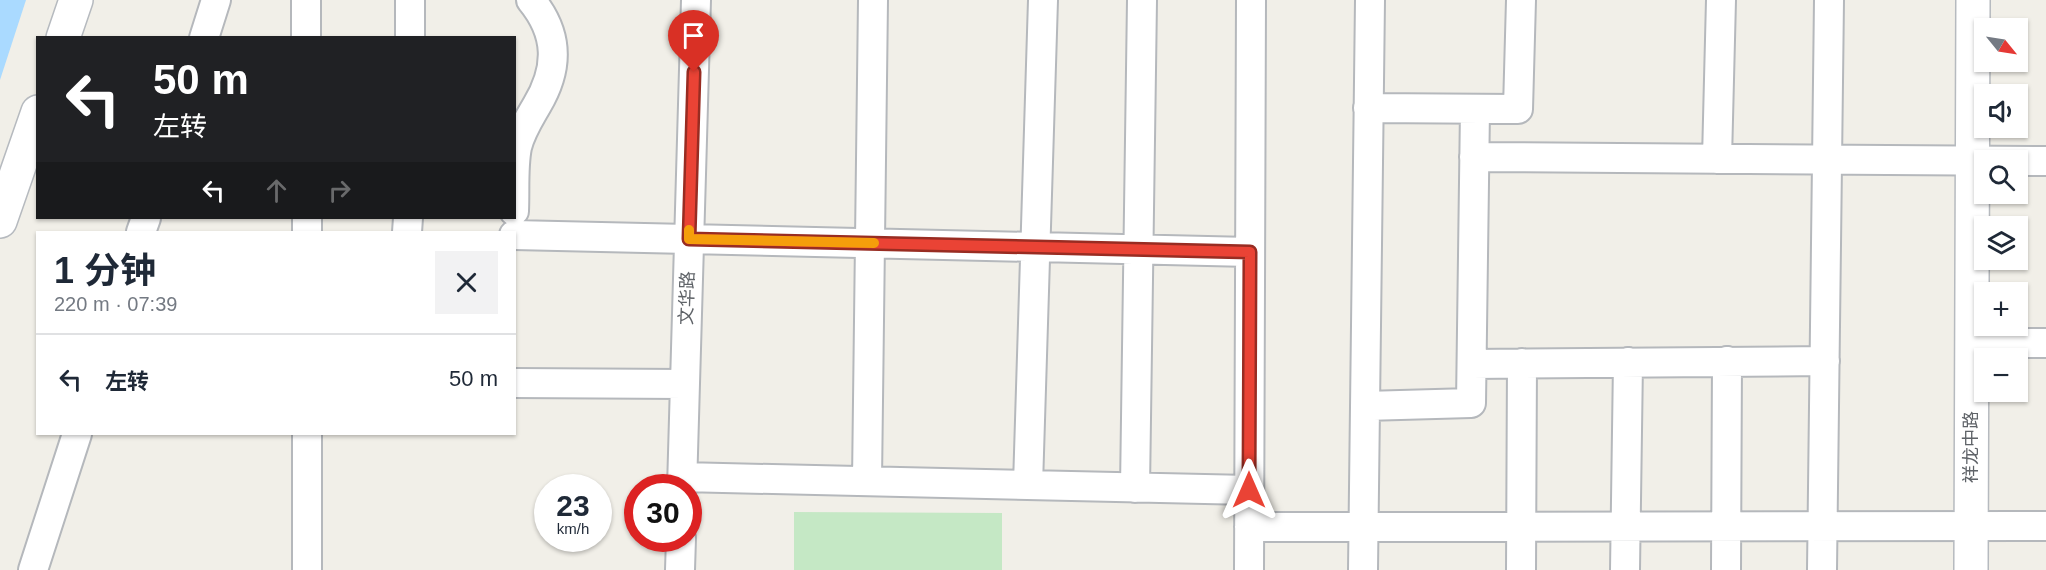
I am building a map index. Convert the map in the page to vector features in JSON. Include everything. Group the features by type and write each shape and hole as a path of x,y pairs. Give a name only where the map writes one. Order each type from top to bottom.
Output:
{"street":[{"path":"64,36 76,0"},
{"path":"205,36 216,0"},
{"path":"306,0 306,36"},
{"path":"410,0 410,36"},
{"path":"516,169 517,148 524,125 547,86 554,60 550,32 543,15 531,0"},
{"name":"文华路","path":"682,474 696,0"},
{"path":"867,482 873,0"},
{"path":"1028,485 1043,0"},
{"path":"1135,488 1142,0"},
{"path":"1249,570 1251,0"},
{"path":"1363,570 1370,0"},
{"path":"1368,108 1518,109 1521,0"},
{"path":"1717,159 1721,0"},
{"path":"1822,570 1829,0"},
{"name":"祥龙中路","path":"1971,570 1973,0"},
{"path":"1365,405 1471,403 1475,109"},
{"path":"0,221 36,118"},
{"path":"1474,157 2046,161"},
{"path":"516,234 1250,252"},
{"path":"1972,343 2046,343"},
{"path":"1726,570 1727,361"},
{"path":"1472,364 1825,361"},
{"path":"1521,570 1522,363"},
{"path":"1625,570 1628,363"},
{"path":"516,383 684,384"},
{"path":"33,570 77,435"},
{"path":"307,435 307,570"},
{"path":"702,482 867,482 1249,490"},
{"path":"1249,527 2046,526"},
{"path":"680,570 681,552"}],"green space":[{"path":"794,512 1002,513 1002,570 794,570"}],"water":[{"path":"0,0 26,0 0,80"}],"slow traffic":[{"path":"689,230 689,239 874,243"}],"route":[{"path":"694,72 689,239 1250,252 1249,490"}]}
